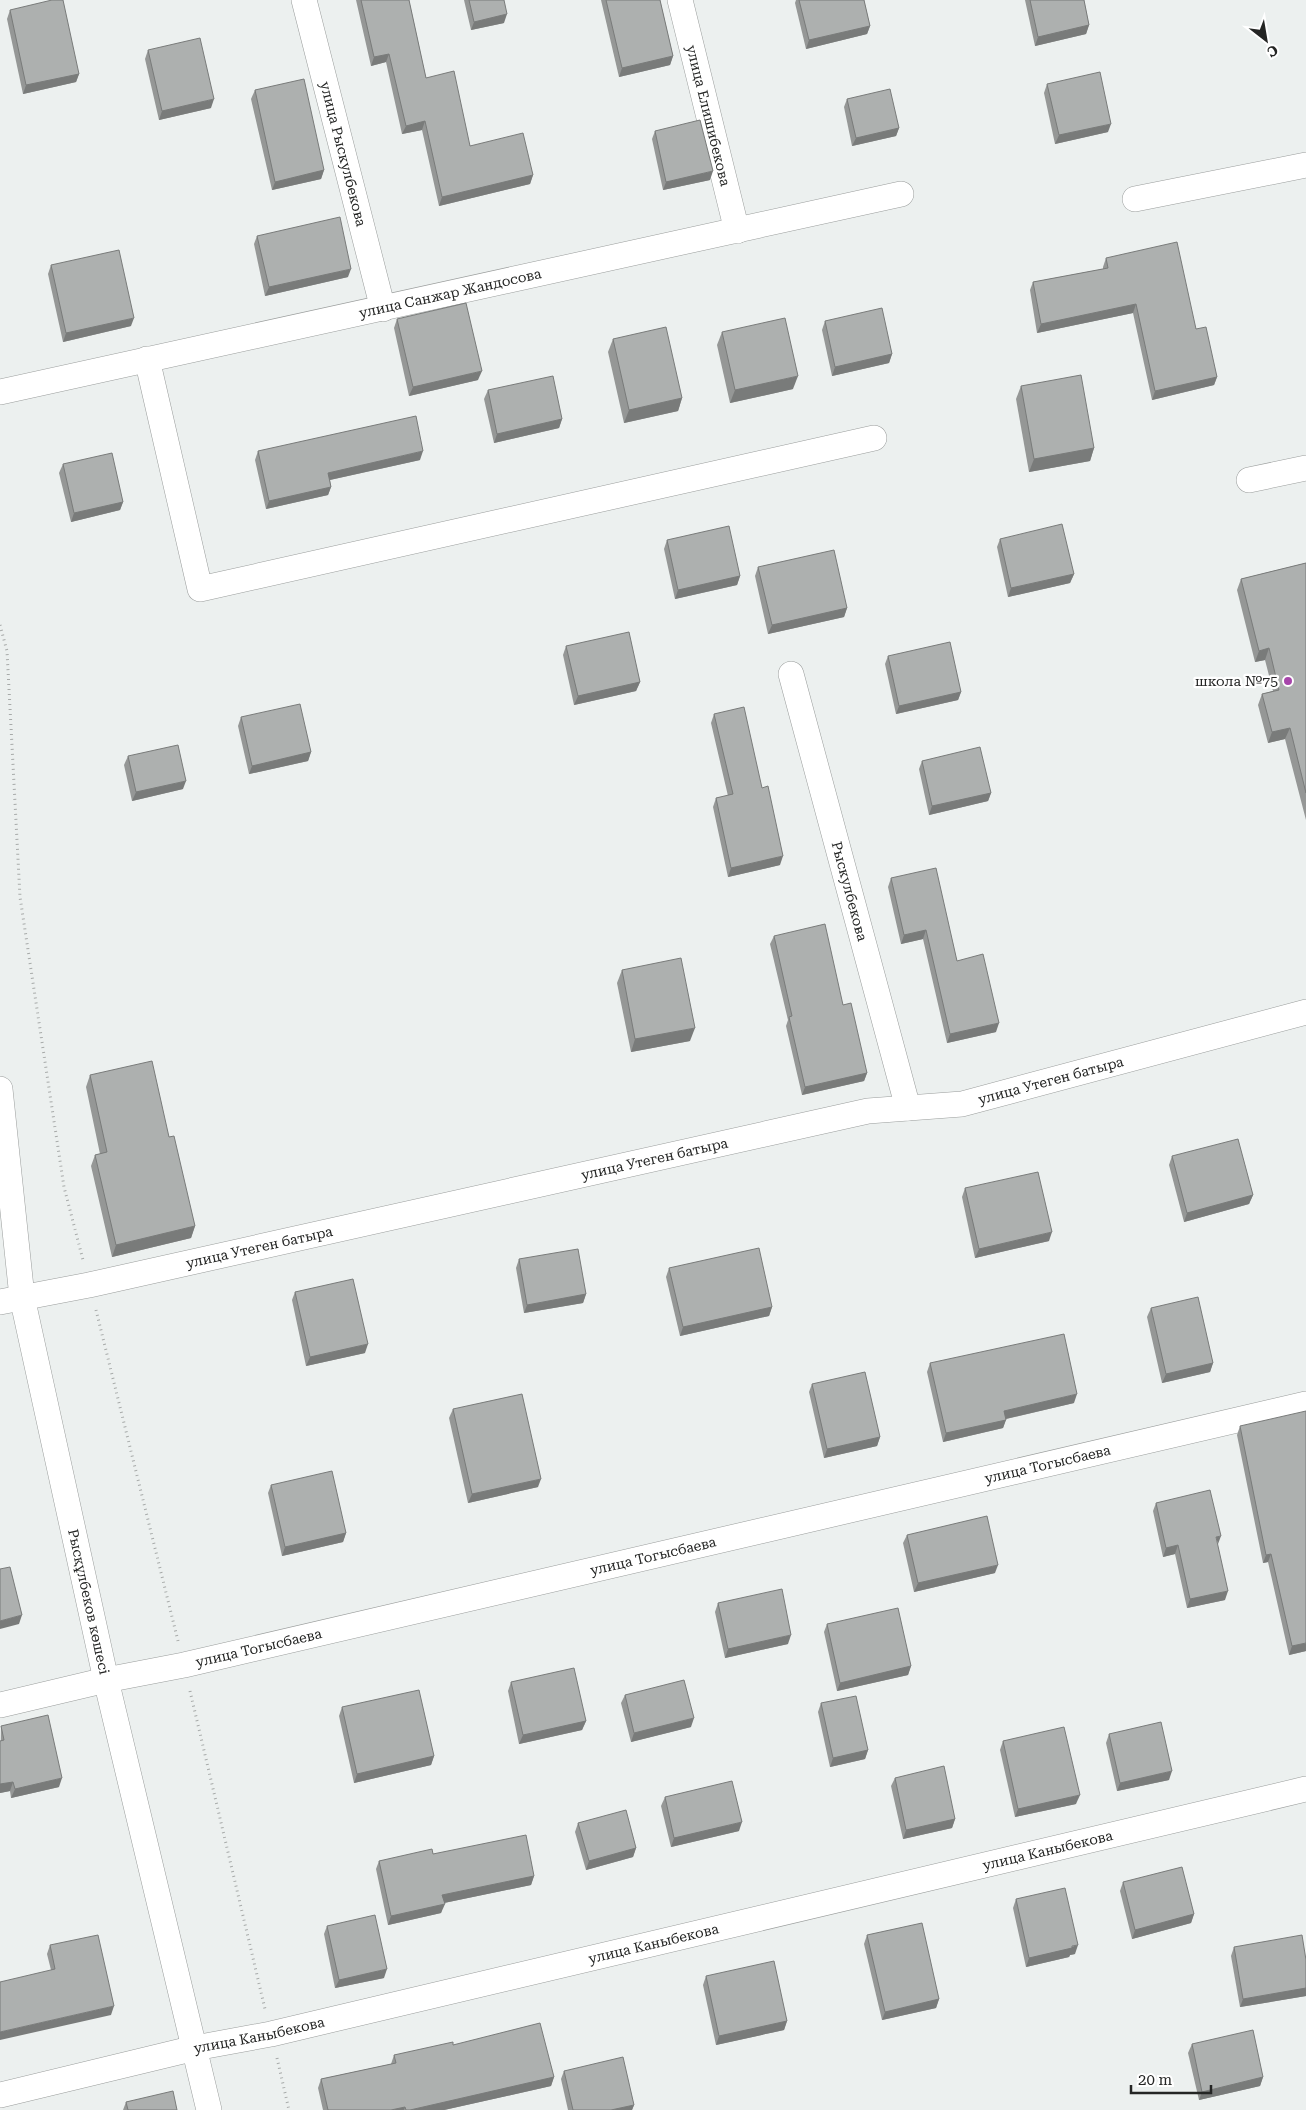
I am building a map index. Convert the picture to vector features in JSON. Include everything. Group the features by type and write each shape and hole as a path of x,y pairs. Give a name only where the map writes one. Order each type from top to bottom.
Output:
{"street":[{"name":"улица Рыскулбекова","path":"304,0 383,308"},
{"name":"улица Елишибекова","path":"680,0 737,231"},
{"path":"1135,199 1306,166"},
{"name":"улица Санжар Жандосова","path":"0,392 901,194"},
{"path":"147,359 200,589 874,438"},
{"path":"1249,480 1306,468"},
{"name":"Рыскулбекова","path":"791,674 908,1108"},
{"name":"улица Утеген батыра","path":"11,1299 89,1285 868,1111 962,1104 1306,1012"},
{"name":"Рысқұлбеков көшесі","path":"0,1089 11,1299 106,1680 209,2110"},
{"name":"улица Тогысбаева","path":"0,1704 184,1665 1306,1404"},
{"name":"улица Каныбекова","path":"0,2095 195,2048 271,2034 1306,1789"}],"path":[{"path":"0,626 7,651 20,897 64,1187 184,1665 289,2110"}],"building":[{"path":"52,0 63,0 79,74 26,85 10,10"},
{"path":"361,0 409,0 426,78 454,71 470,146 523,133 533,175 442,197 425,121 406,126 389,54 374,57"},
{"path":"469,0 504,0 507,14 474,22"},
{"path":"606,0 660,0 673,56 622,68"},
{"path":"799,0 864,0 870,26 809,40"},
{"path":"1030,0 1084,0 1089,25 1038,37"},
{"path":"200,38 214,99 162,111 148,50"},
{"path":"1100,72 1111,124 1059,135 1047,84"},
{"path":"304,79 324,170 275,182 255,90"},
{"path":"890,89 899,128 856,138 847,99"},
{"path":"700,120 713,171 666,182 655,131"},
{"path":"340,217 351,269 269,287 257,236"},
{"path":"1177,242 1196,329 1206,327 1217,377 1155,391 1136,304 1041,324 1033,282 1108,268 1106,258"},
{"path":"119,250 134,318 66,333 51,265"},
{"path":"466,303 482,371 413,387 397,319"},
{"path":"882,308 892,354 835,367 825,321"},
{"path":"785,318 798,376 735,390 722,332"},
{"path":"666,327 682,398 629,410 613,339"},
{"path":"1081,375 1094,448 1034,459 1021,386"},
{"path":"553,376 562,419 497,434 488,390"},
{"path":"416,416 423,451 328,473 331,487 269,501 258,451"},
{"path":"112,453 123,502 74,513 63,464"},
{"path":"1062,524 1074,574 1011,588 1000,539"},
{"path":"729,526 740,576 678,590 667,540"},
{"path":"834,550 847,608 772,625 758,567"},
{"name":"школа №75","path":"1306,563 1306,793 1290,728 1272,732 1262,694 1279,690 1269,648 1259,651 1241,579"},
{"path":"629,632 640,682 578,696 566,646"},
{"path":"950,642 961,692 899,706 888,656"},
{"path":"300,704 311,752 252,766 241,717"},
{"path":"744,707 762,788 768,786 783,856 731,868 716,798 733,794 714,714"},
{"path":"178,745 186,781 136,792 128,756"},
{"path":"980,747 991,793 932,806 922,761"},
{"path":"936,868 957,961 983,954 999,1023 950,1034 926,930 904,935 891,878"},
{"path":"825,924 843,1005 851,1003 867,1073 805,1087 789,1017 792,1016 774,936"},
{"path":"681,958 695,1028 635,1039 622,970"},
{"path":"152,1061 169,1137 174,1136 195,1226 116,1245 95,1155 107,1152 90,1075"},
{"path":"1238,1139 1253,1195 1187,1213 1172,1156"},
{"path":"1038,1172 1052,1232 979,1249 965,1188"},
{"path":"759,1248 772,1307 683,1327 669,1268"},
{"path":"578,1249 586,1294 527,1305 519,1259"},
{"path":"353,1279 368,1344 310,1357 295,1292"},
{"path":"1198,1297 1213,1363 1166,1374 1151,1308"},
{"path":"1064,1334 1077,1394 1004,1411 1006,1420 946,1433 930,1363"},
{"path":"865,1372 880,1437 827,1449 812,1384"},
{"path":"522,1394 541,1479 472,1494 453,1409"},
{"path":"1306,1411 1306,1643 1292,1646 1271,1554 1266,1555 1240,1426"},
{"path":"332,1471 346,1533 285,1547 271,1485"},
{"path":"1210,1490 1221,1536 1216,1537 1228,1591 1190,1599 1178,1545 1166,1548 1156,1503"},
{"path":"987,1516 998,1565 918,1583 907,1535"},
{"path":"10,1567 22,1615 0,1621 0,1569"},
{"path":"782,1589 791,1635 728,1649 718,1603"},
{"path":"898,1608 911,1666 840,1683 827,1624"},
{"path":"574,1668 586,1721 523,1735 511,1682"},
{"path":"684,1680 694,1718 634,1733 625,1695"},
{"path":"419,1690 434,1756 357,1774 342,1707"},
{"path":"856,1696 868,1750 833,1758 821,1703"},
{"path":"48,1715 62,1778 15,1789 13,1782 0,1784 0,1741 4,1740 1,1726"},
{"path":"1161,1722 1172,1771 1120,1783 1109,1734"},
{"path":"1064,1727 1080,1795 1018,1809 1003,1741"},
{"path":"944,1766 955,1819 906,1830 895,1778"},
{"path":"732,1781 742,1822 674,1838 665,1797"},
{"path":"626,1810 636,1848 589,1861 578,1823"},
{"path":"526,1835 534,1876 442,1895 445,1904 391,1916 379,1861 432,1849 433,1854"},
{"path":"1182,1867 1194,1914 1135,1930 1123,1882"},
{"path":"1065,1888 1078,1945 1029,1958 1016,1899"},
{"path":"375,1915 387,1969 339,1980 327,1926"},
{"path":"922,1923 939,1999 885,2012 867,1935"},
{"path":"98,1935 114,2006 0,2032 0,1982 55,1969 50,1945"},
{"path":"1302,1935 1306,1960 1306,1988 1243,1999 1234,1947"},
{"path":"774,1961 787,2021 719,2036 706,1976"},
{"path":"540,2023 554,2077 410,2110 406,2110 405,2107 391,2110 328,2110 321,2079 396,2063 394,2055 453,2042 453,2045"},
{"path":"1253,2030 1263,2077 1202,2092 1192,2044"},
{"path":"623,2057 634,2105 611,2110 573,2110 564,2071"},
{"path":"173,2091 177,2110 128,2110 126,2102"}],"place":[{"name":"школа №75","path":"1288,681"}]}
